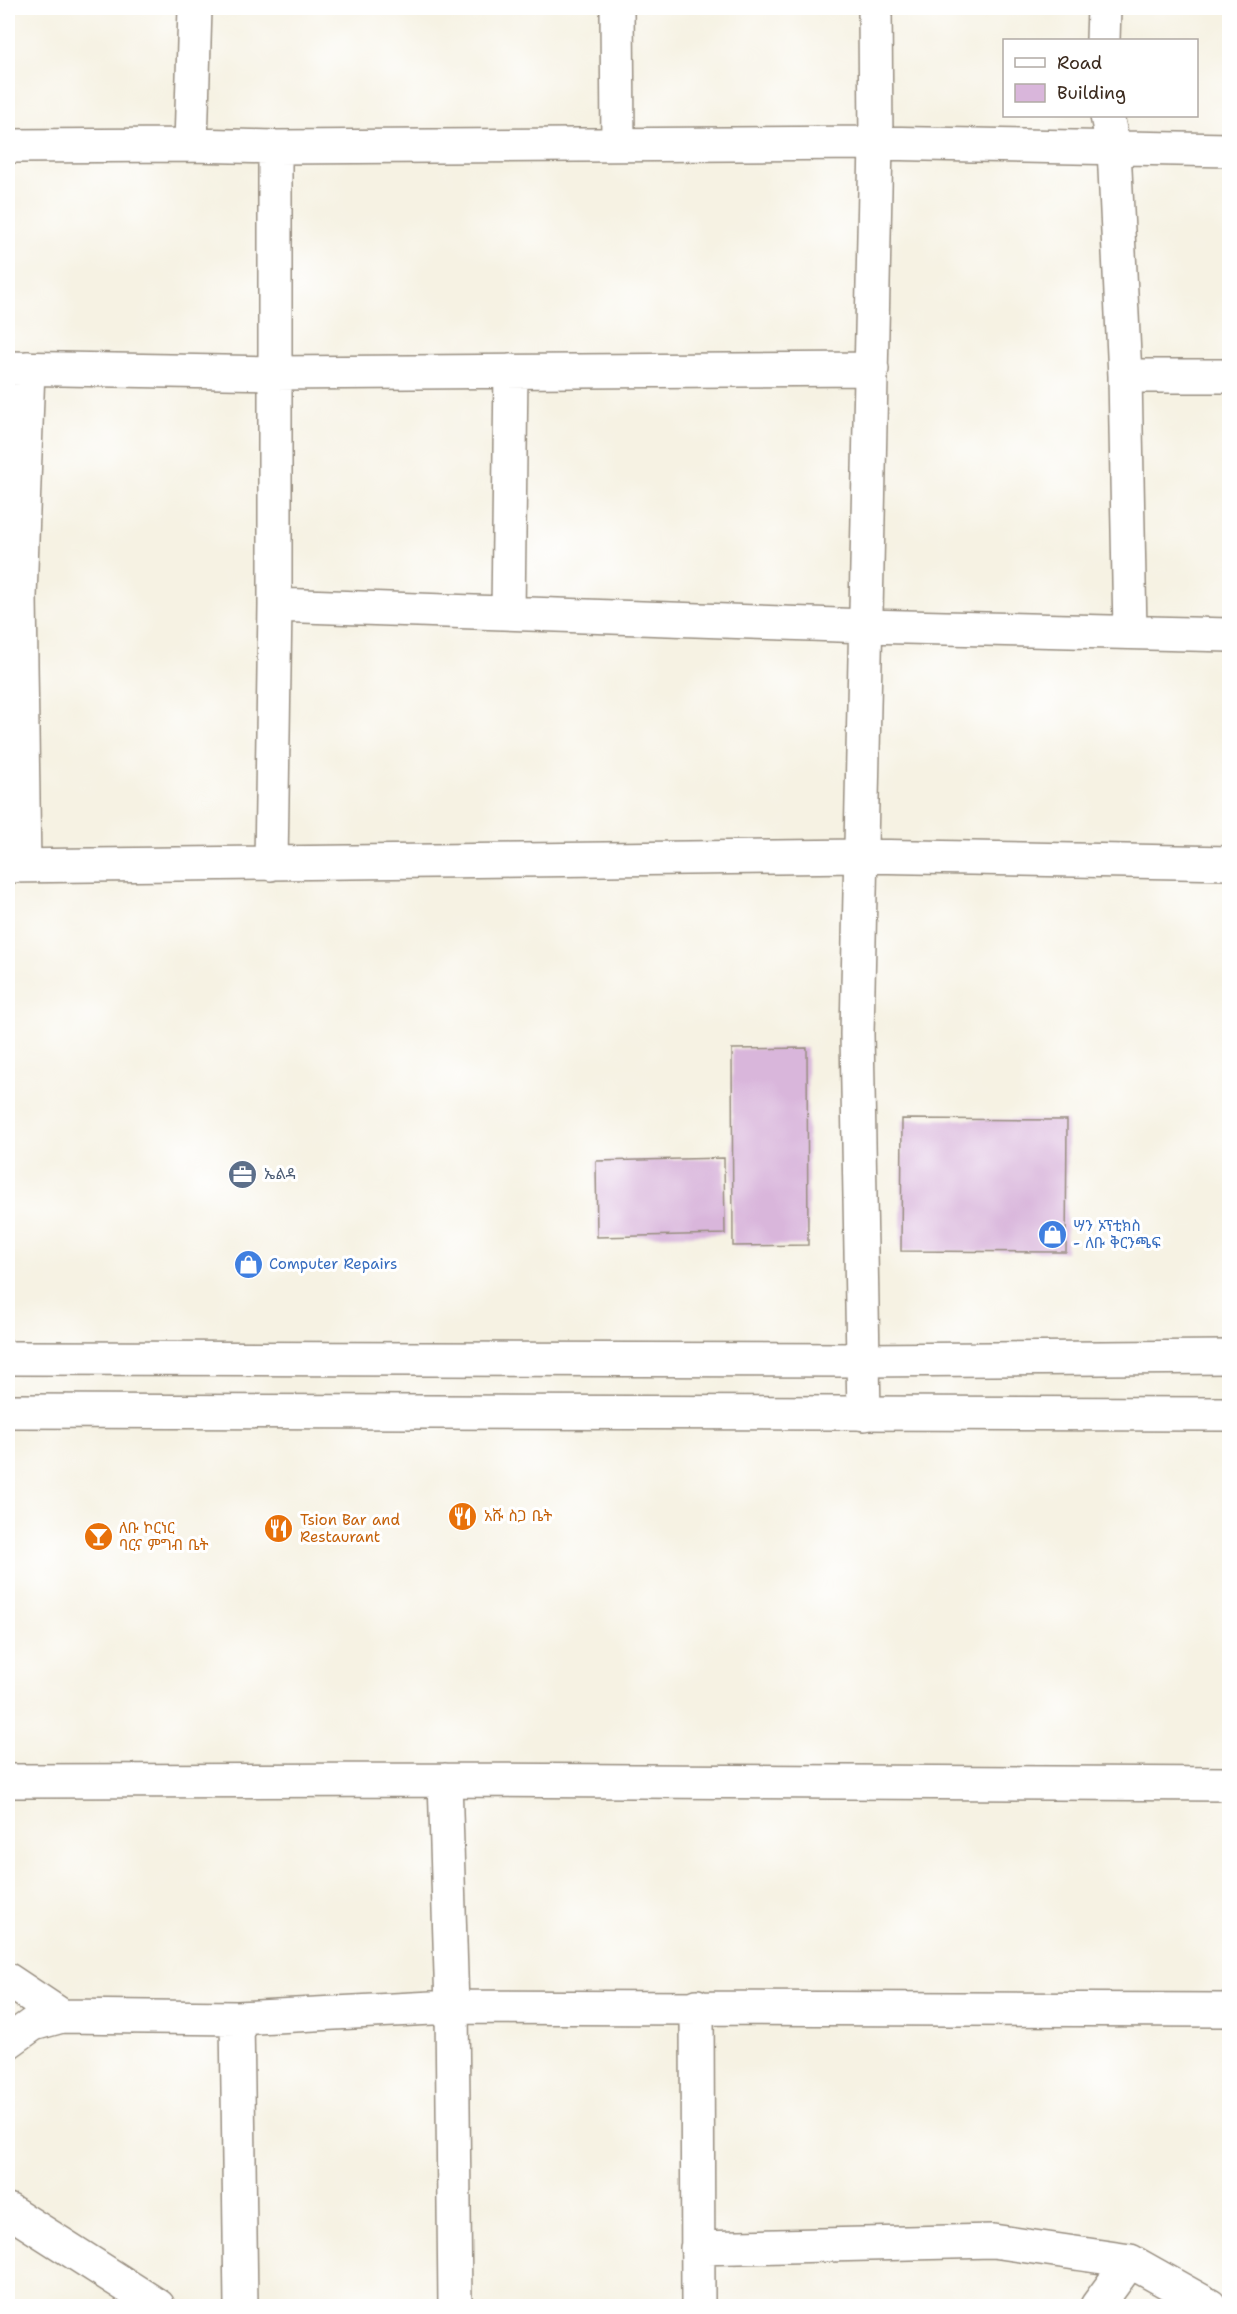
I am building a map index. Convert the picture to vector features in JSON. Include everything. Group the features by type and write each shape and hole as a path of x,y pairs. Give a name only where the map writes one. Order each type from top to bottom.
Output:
{"street":[{"path":"191,145 195,8"},
{"path":"617,8 618,144"},
{"path":"864,1414 857,1034 876,143 875,8"},
{"path":"1103,39 1104,8"},
{"path":"1107,117 1114,149 1125,376 1130,632"},
{"path":"8,146 274,147 876,143 1230,150"},
{"path":"271,864 275,604 274,147"},
{"path":"872,369 274,373 18,368 14,597 16,866 861,856 1230,863"},
{"path":"508,613 511,371"},
{"path":"1125,376 1230,376"},
{"path":"275,604 866,626 1230,635"},
{"path":"8,1358 862,1360 1230,1357"},
{"path":"8,1411 1230,1414"},
{"path":"445,1779 452,2007 455,2307"},
{"path":"8,1781 445,1779 1230,1785"},
{"path":"8,1980 62,2016"},
{"path":"697,2006 698,2307"},
{"path":"8,2042 33,2024 62,2016 237,2018 452,2007 697,2006 1230,2010"},
{"path":"237,2018 241,2307"},
{"path":"8,2210 158,2307"},
{"path":"697,2248 993,2241 1130,2261 1210,2307"},
{"path":"1097,2307 1130,2261"}],"building":[{"path":"807,1048 808,1245 733,1246 732,1049"},
{"path":"902,1119 1067,1120 1066,1252 901,1251"},
{"path":"724,1158 725,1234 597,1237 596,1161"}],"place":[{"name":"ኤልዳ","path":"243,1174"},
{"name":"ሣን ኦፕቲክስ - ለቡ ቅርንጫፍ","path":"1052,1235"},
{"name":"Computer Repairs","path":"248,1264"},
{"name":"አሹ ስጋ ቤት","path":"463,1516"},
{"name":"Tsion Bar and Restaurant","path":"279,1529"},
{"name":"ለቡ ኮርነር ባርና ምግብ ቤት","path":"98,1537"}]}
